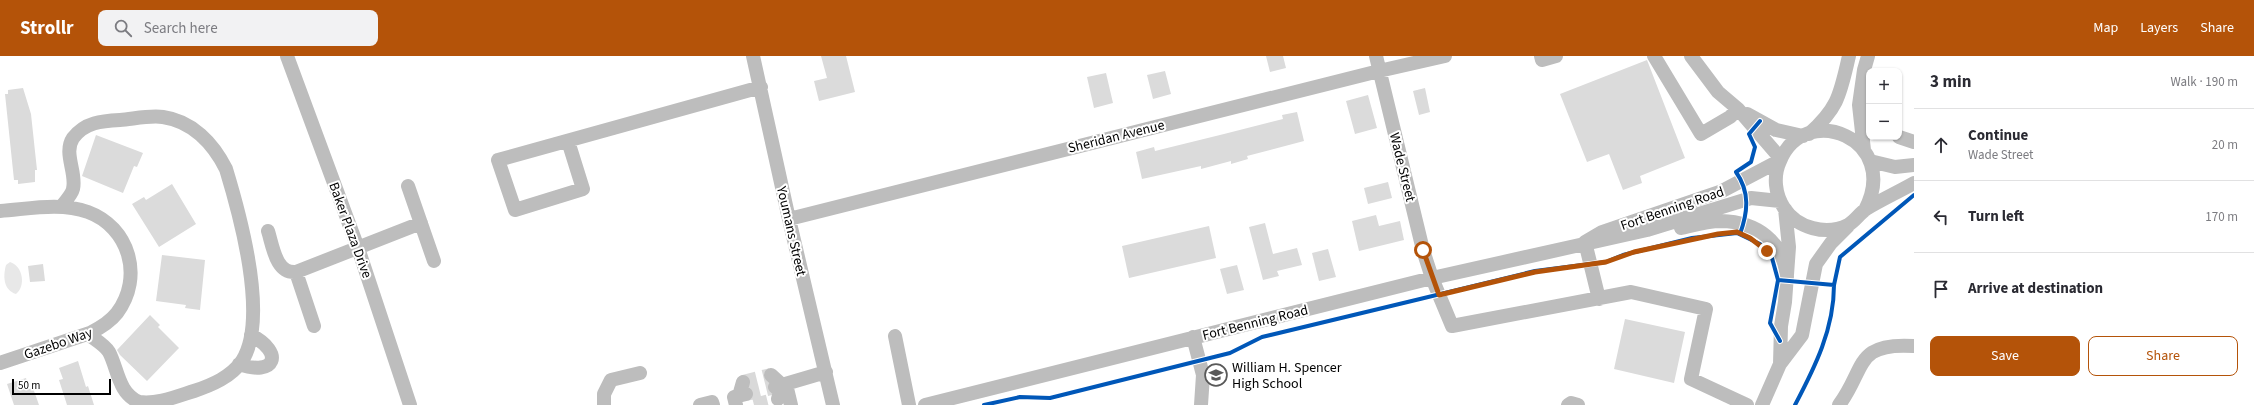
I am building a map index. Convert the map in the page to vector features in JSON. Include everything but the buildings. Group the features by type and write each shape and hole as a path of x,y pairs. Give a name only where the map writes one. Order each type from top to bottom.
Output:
{"street":[{"name":"Baker Plaza Drive","path":"287,56 358,248 410,405"},
{"name":"Youmans Street","path":"753,56 789,219 833,405"},
{"name":"Wade Street","path":"1376,56 1432,278 1452,326 1599,299"},
{"name":"Sheridan Avenue","path":"789,219 1379,70 1445,56"},
{"path":"1541,56 1542,60 1556,56"},
{"path":"1654,56 1701,134 1730,117 1738,109"},
{"path":"1691,56 1718,92 1738,109 1780,160"},
{"path":"1780,364 1781,326 1789,247 1782,205 1776,188 1776,174 1780,160 1786,149 1827,118 1841,94 1849,56"},
{"path":"1762,405 1780,364 1802,335 1816,264 1831,243 1861,214 1874,186 1867,155 1859,105 1864,70 1868,56"},
{"path":"1864,70 1866,82"},
{"path":"568,141 584,189 515,210 498,160 761,87"},
{"path":"1738,109 1776,130 1806,135 1833,132 1845,135 1867,155 1895,167 1914,165"},
{"path":"61,207 73,189 70,146 73,138 87,126 99,121 162,116 178,121 195,130 207,140 218,153 231,186 252,278 250,343 239,364 219,381 205,388 153,405 140,403 131,397 120,383 108,351 88,334"},
{"path":"1902,137 1914,142"},
{"name":"Fort Benning Road","path":"1585,242 1602,232 1722,191 1780,160"},
{"path":"1782,205 1802,225 1819,230 1836,229 1914,183"},
{"path":"408,186 434,261"},
{"name":"Fort Benning Road","path":"925,405 1432,278 1585,242 1647,230 1751,198 1782,205"},
{"name":"Gazebo Way","path":"0,211 68,206 89,212 108,223 122,238 128,254 130,276 124,298 117,313 104,325 88,334 0,363"},
{"path":"1647,230 1666,230 1719,221 1738,223 1753,227 1775,244 1781,253 1787,277"},
{"path":"268,231 280,267 289,273 296,272 421,224"},
{"path":"1585,242 1599,299 1631,292 1706,309 1691,379 1747,405"},
{"path":"296,272 314,326"},
{"path":"239,364 260,369 266,367 271,362 272,354 270,348 264,342 251,335"},
{"path":"895,336 909,405"},
{"path":"1193,337 1203,375 1201,405"},
{"path":"1839,405 1846,396 1861,363 1869,355 1883,348 1898,345 1914,346"},
{"path":"791,405 778,386 826,372"},
{"path":"604,405 604,394 611,380 640,373"},
{"path":"700,405 712,402 713,405"},
{"path":"1568,405 1571,403 1578,405"}],"shaded area":[{"path":"10,262 18,268 22,276 21,286 16,294 6,286 4,278 6,265"}],"tunnel":[{"path":"743,382 771,375"},
{"path":"746,394 775,387"},
{"path":"754,405 778,399"}],"cycle path":[{"path":"1740,234 1745,218 1746,195 1741,180 1736,172 1751,162 1755,147 1749,134 1760,121"},
{"path":"1778,280 1834,285 1840,257 1914,195"},
{"path":"984,405 1020,397 1050,398 1230,353 1262,337 1535,271 1606,262 1623,255 1692,238 1737,233 1760,244 1772,258 1778,280 1770,323 1780,341"},
{"path":"1795,405 1810,376 1827,332 1831,317 1834,285"}],"place":[{"name":"William H. Spencer High School","path":"1216,375"}],"route":[{"path":"1423,250 1439,295 1526,273 1606,262 1634,252 1692,238 1718,234 1737,232 1760,244 1767,251"}]}
